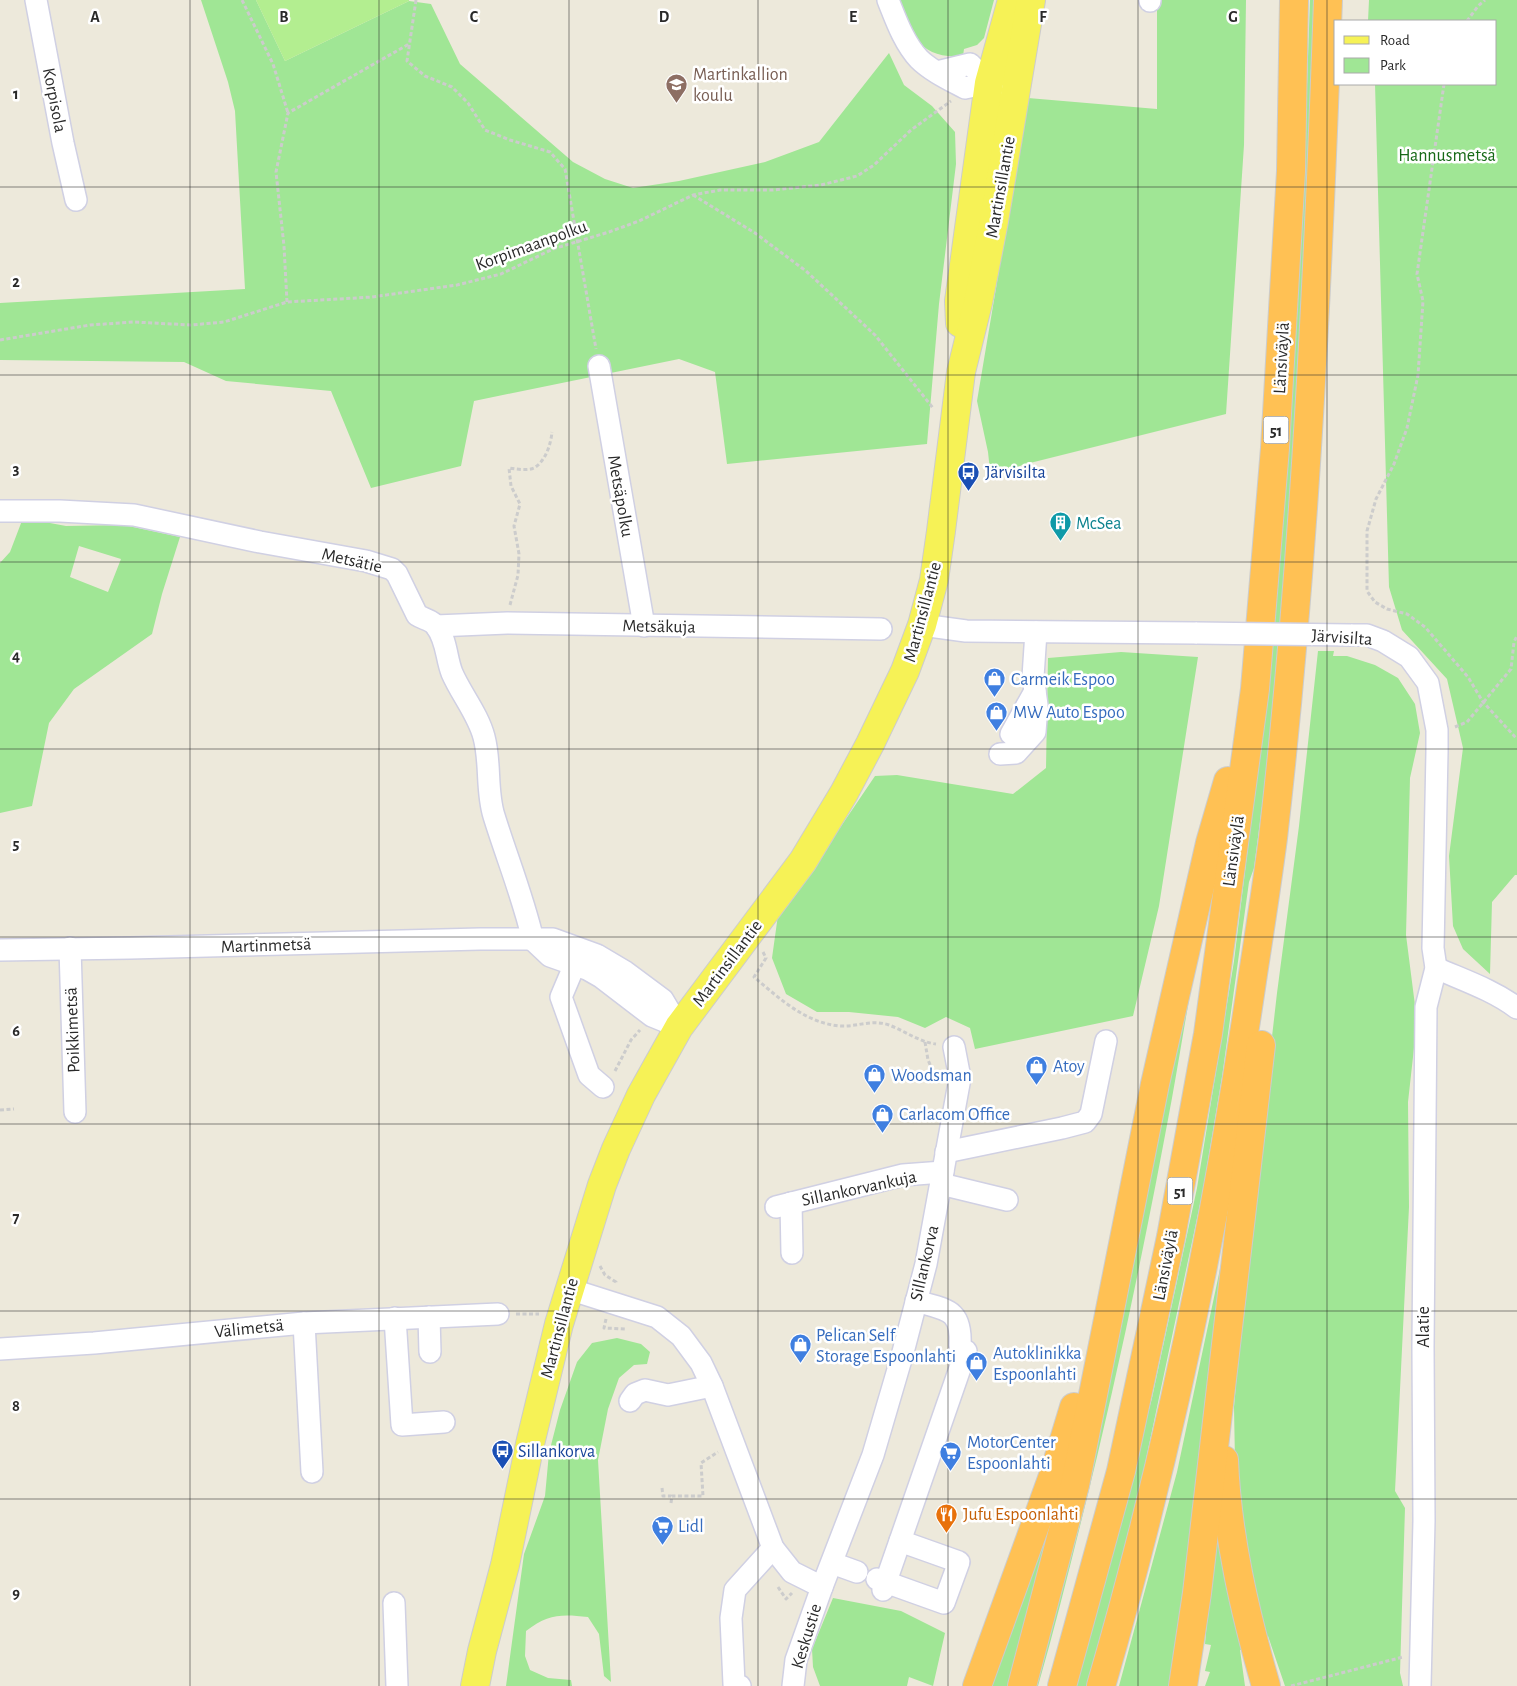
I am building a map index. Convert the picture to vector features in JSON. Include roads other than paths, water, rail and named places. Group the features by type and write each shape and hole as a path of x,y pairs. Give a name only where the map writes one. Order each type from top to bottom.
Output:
{"highway":[{"name":"Länsiväylä","path":"1062,1686 1121,1471 1171,1237 1208,1034 1255,689 1276,448 1291,172 1294,0"},
{"name":"Länsiväylä","path":"1100,1686 1121,1616 1156,1476 1208,1243 1228,1142 1272,844 1287,704 1308,449 1322,176 1328,0"},
{"path":"1022,1686 1075,1486 1155,1084 1210,843 1255,689"},
{"path":"1183,1686 1197,1593 1224,1371 1260,1045 1272,844"},
{"path":"977,1686 1054,1474 1088,1358 1114,1284"},
{"path":"1224,1371 1225,1488 1241,1586 1266,1686"}],"main road":[{"name":"Martinsillantie","path":"961,372 959,301 989,84 1012,0"},
{"name":"Martinsillantie","path":"475,1686 482,1651 505,1565 530,1444 569,1289 602,1185 616,1149 641,1095 679,1027 803,861 844,793 905,672 922,625 934,580 942,531 961,372 978,303 994,220 1031,0"},
{"name":"Martinsillantie","path":"493,1686 505,1565"}],"street":[{"name":"Korpisola","path":"36,0 63,143 76,200"},
{"path":"888,0 908,43 919,59 937,72 965,88 989,84 1016,88"},
{"name":"Metsäpolku","path":"599,366 644,626"},
{"name":"Metsätie","path":"0,511 60,511 134,515 260,542 366,561 392,569 397,574 417,615 436,626"},
{"name":"Metsäkuja","path":"436,626 507,623 882,629"},
{"name":"Järvisilta","path":"922,625 966,631 1367,635 1383,641 1409,657 1428,683 1438,752 1434,948 1436,968"},
{"path":"436,626 445,645 452,672 484,736 489,794 493,815 528,918 533,940"},
{"path":"1000,754 1016,753 1035,732 1037,704 1033,678 1036,632"},
{"path":"1011,734 1035,691"},
{"name":"Martinmetsä","path":"0,950 553,939 578,957 587,969 601,977 652,1016 679,1027"},
{"name":"Poikkimetsä","path":"70,948 75,1112"},
{"name":"Martinmetsä","path":"578,957 597,955 624,971 663,1000 679,1027"},
{"path":"578,957 560,998 589,1074 608,1081"},
{"path":"1436,968 1506,1000 1517,1008"},
{"name":"Alatie","path":"1420,1686 1424,1521 1423,1347 1426,1007 1436,968"},
{"path":"943,1169 1085,1122 1091,1114 1106,1040"},
{"name":"Sillankorva","path":"813,1583 832,1563 873,1455 902,1356 926,1264 960,1078 954,1047"},
{"path":"943,1169 1007,1200"},
{"name":"Sillankorvankuja","path":"792,1253 784,1205 903,1175 943,1169"},
{"path":"569,1289 657,1317 681,1336 701,1363 712,1386 767,1554 792,1572 813,1583"},
{"path":"900,1541 959,1562 944,1603 882,1584 900,1541 963,1348 959,1321 952,1313 916,1301"},
{"name":"Välimetsä","path":"0,1349 94,1343 304,1323 498,1314"},
{"path":"430,1317 430,1352"},
{"path":"395,1318 402,1425 444,1422"},
{"path":"304,1323 312,1472"},
{"path":"630,1401 635,1394 645,1390 668,1395 712,1386"},
{"path":"740,1686 734,1684 731,1618 735,1590 767,1554"},
{"path":"832,1563 857,1572"},
{"name":"Keskustie","path":"793,1686 796,1660 813,1583"},
{"path":"394,1603 397,1686"}],"place":[{"name":"Martinkallion koulu","path":"677,103"},
{"name":"Järvisilta","path":"969,491"},
{"name":"McSea","path":"1060,542"},
{"name":"Carmeik Espoo","path":"995,698"},
{"name":"MW Auto Espoo","path":"997,731"},
{"name":"Atoy","path":"1037,1085"},
{"name":"Woodsman","path":"875,1094"},
{"name":"Carlacom Office","path":"883,1133"},
{"name":"Pelican Self Storage Espoonlahti","path":"800,1364"},
{"name":"Autoklinikka Espoonlahti","path":"977,1382"},
{"name":"Sillankorva","path":"502,1470"},
{"name":"MotorCenter Espoonlahti","path":"951,1471"},
{"name":"Jufu Espoonlahti","path":"947,1533"},
{"name":"Lidl","path":"662,1545"}],"park label":[{"name":"Hannusmetsä","path":"1447,155"}]}
